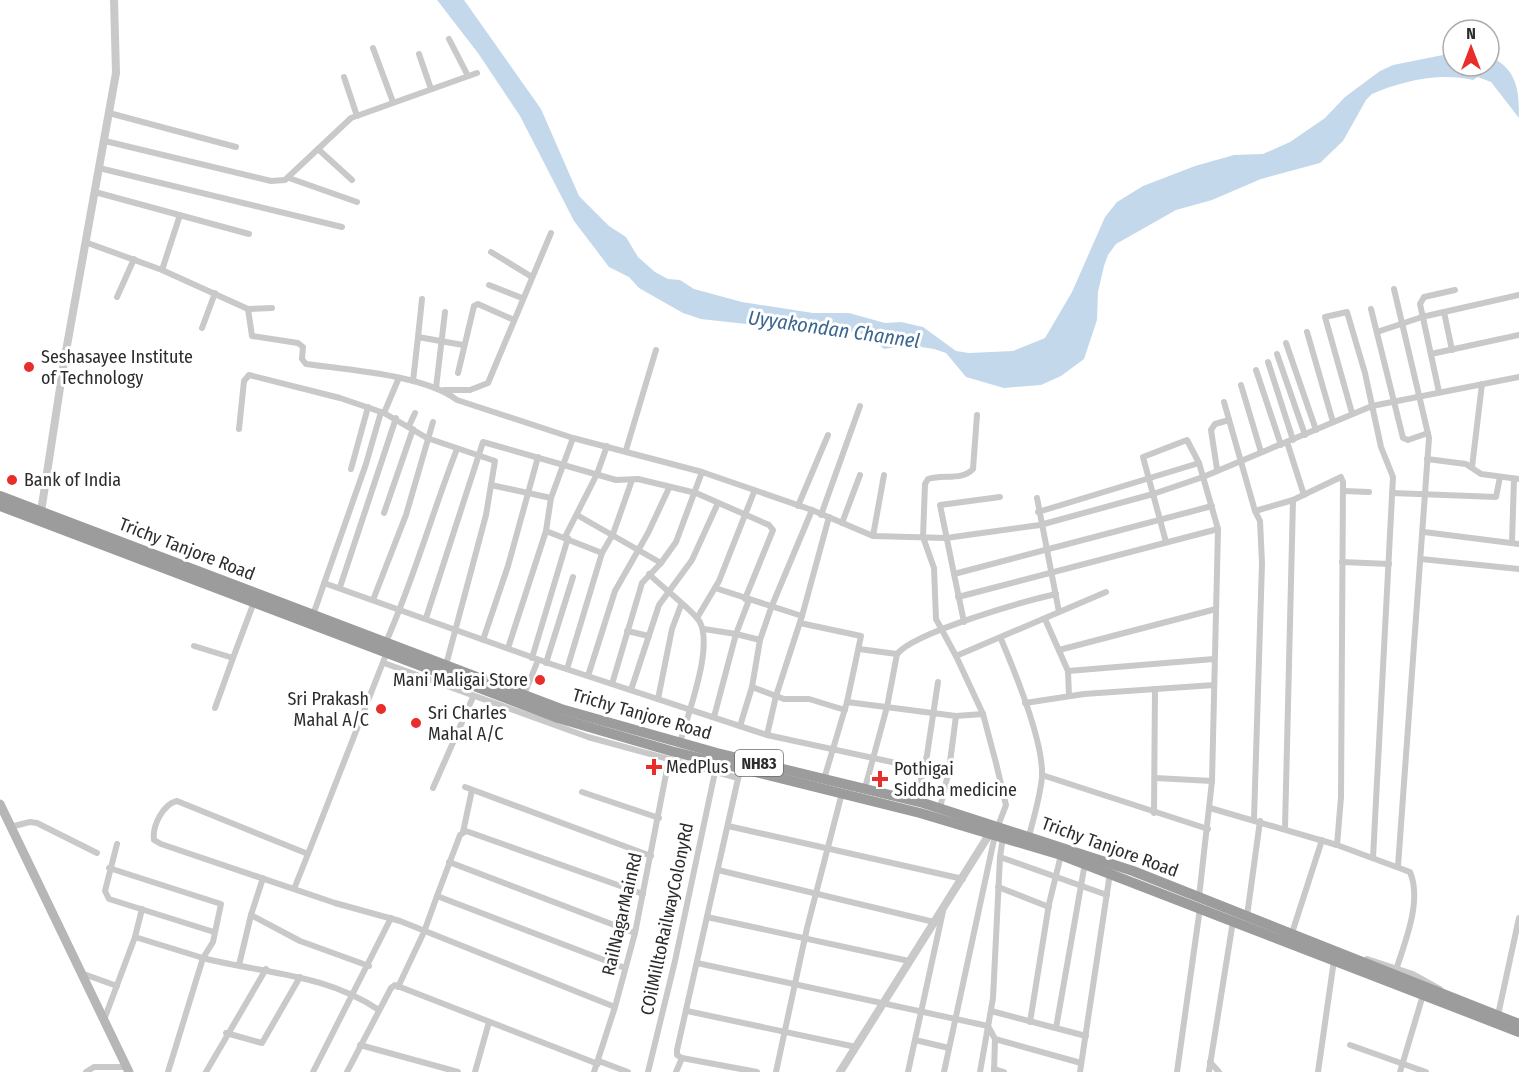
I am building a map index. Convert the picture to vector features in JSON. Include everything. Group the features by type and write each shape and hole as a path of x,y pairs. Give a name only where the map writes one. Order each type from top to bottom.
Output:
{"highway":[{"name":"Trichy Tanjore Road","path":"0,496 313,615 386,653 446,665 561,709 680,743 939,808 1061,855 1247,916 1519,1024"},
{"name":"Trichy Tanjore Road","path":"0,506 558,717 739,774 842,792 996,831 1029,836 1200,902 1233,920 1519,1032"}],"main road":[{"path":"0,804 128,1069"}],"street":[{"path":"41,512 116,73 114,0"},
{"path":"449,39 468,76"},
{"path":"373,48 393,102"},
{"path":"418,54 431,89"},
{"path":"289,178 346,121 477,73"},
{"path":"344,77 357,116"},
{"path":"109,113 236,147"},
{"path":"105,141 271,181 289,178 357,202"},
{"path":"318,149 352,180"},
{"path":"99,168 342,227"},
{"path":"95,192 249,234"},
{"path":"162,270 180,215"},
{"path":"248,309 252,336 298,343 303,347 302,359 306,364 413,381 440,389 471,390 488,382 551,233"},
{"path":"86,242 162,270 248,309 272,308"},
{"path":"491,252 532,277"},
{"path":"117,297 134,259"},
{"path":"489,285 522,298"},
{"path":"1394,289 1428,433 1424,532 1398,866"},
{"path":"1439,392 1420,300 1455,290"},
{"path":"201,328 216,293"},
{"path":"1377,332 1422,317 1519,295"},
{"path":"413,381 422,299"},
{"path":"458,373 474,306 478,304 514,320"},
{"path":"1371,309 1404,440 1428,433"},
{"path":"440,389 441,342 445,312"},
{"path":"1352,413 1325,317 1347,312 1381,447 1393,477 1373,858"},
{"path":"1444,312 1452,350"},
{"path":"1307,332 1333,422"},
{"path":"1431,354 1519,335"},
{"path":"418,337 464,345"},
{"path":"1286,343 1316,430"},
{"path":"626,450 656,350"},
{"path":"1277,354 1305,435"},
{"path":"1268,362 1287,442 1304,495"},
{"path":"1256,370 1287,442"},
{"path":"239,429 244,381 249,375 368,407 396,418 428,438 495,461 486,516 446,665"},
{"path":"440,389 458,400 573,438 626,450 702,472 754,492 812,510 873,536 946,538 1040,525 1154,494 1203,477 1372,406 1420,394 1519,377"},
{"path":"313,615 382,412 398,380"},
{"path":"1472,467 1482,384"},
{"path":"1241,385 1261,452"},
{"path":"1224,402 1255,511 1260,521 1262,563 1257,820 1247,916"},
{"path":"821,515 860,406"},
{"path":"351,470 368,407"},
{"path":"384,513 415,413"},
{"path":"944,1072 996,831 1006,805 982,714 957,656 936,619 934,567 923,537 928,478 964,476 973,469 976,415"},
{"path":"340,587 396,418"},
{"path":"1217,470 1211,430 1215,424 1229,420"},
{"path":"373,600 406,515 433,422"},
{"path":"798,506 828,435"},
{"path":"508,648 546,531 551,498 573,438"},
{"path":"1166,542 1154,494 1142,460 1145,455 1184,440 1190,441 1199,463 1218,528 1210,808 1177,1072"},
{"path":"426,618 483,442 623,482 647,481 696,493 769,525 773,530 736,634 714,717"},
{"path":"524,695 566,538 597,474 607,446"},
{"path":"294,889 386,653 457,448"},
{"path":"483,640 508,566 538,457"},
{"path":"1424,532 1515,543 1517,479 1480,474 1472,467 1427,459"},
{"path":"1038,512 1199,463"},
{"path":"612,684 642,583 661,563 676,542 702,472"},
{"path":"842,523 860,475"},
{"path":"873,536 884,475"},
{"path":"1255,511 1293,500 1341,477 1343,491 1341,797 1337,845"},
{"path":"1392,494 1425,493 1496,497 1500,477"},
{"path":"567,669 603,553 613,534 632,480"},
{"path":"491,485 528,491 551,498"},
{"path":"588,676 615,591 669,488"},
{"path":"1343,491 1369,492"},
{"path":"697,618 715,588 754,492"},
{"path":"964,622 940,506 1000,497"},
{"path":"1037,498 1040,525 1059,612"},
{"path":"1285,828 1293,500"},
{"path":"631,690 658,605 692,560 718,503"},
{"path":"954,574 1212,506"},
{"path":"740,726 752,687 760,640 812,510"},
{"path":"576,516 613,534 661,563"},
{"path":"767,735 776,696 801,620 829,518"},
{"path":"958,597 1218,528"},
{"path":"546,531 603,553"},
{"path":"1421,559 1519,569"},
{"path":"1342,562 1389,564"},
{"path":"649,574 697,618 704,629 701,670 680,743"},
{"path":"546,663 573,577"},
{"path":"324,583 456,628 546,663 690,708 767,735 924,769"},
{"path":"715,588 801,620 857,633 862,641 846,706 824,778"},
{"path":"957,656 1106,592"},
{"path":"865,788 887,707 897,654 908,644 964,622 1018,602 1056,594"},
{"path":"215,708 254,602"},
{"path":"658,699 672,629 681,605"},
{"path":"1059,650 1216,609"},
{"path":"1045,619 1068,671 1069,696"},
{"path":"704,629 760,640"},
{"path":"627,631 648,636"},
{"path":"1001,639 1025,703 1042,775 1029,836"},
{"path":"194,646 233,658"},
{"path":"860,649 897,654"},
{"path":"386,653 473,697 588,737 715,772 739,774 677,1050 678,1055 682,1058 757,1072"},
{"path":"1068,671 1214,659"},
{"path":"916,801 924,769 938,682"},
{"path":"1025,703 1069,696 1214,685"},
{"path":"752,687 788,700 809,699 846,706 887,707 956,716 982,714"},
{"path":"1154,813 1155,689"},
{"path":"433,788 473,697"},
{"path":"939,808 949,770 956,716"},
{"name":"RailNagarMainRd","path":"594,1072 635,933 669,759"},
{"name":"COilMilltoRailwayColonyRd","path":"648,1072 715,772"},
{"path":"1042,775 1208,829"},
{"path":"1155,778 1212,781"},
{"path":"465,787 651,856"},
{"path":"398,987 424,932 449,862 463,832 472,790"},
{"path":"582,792 659,818"},
{"path":"776,1072 805,939 842,792"},
{"path":"308,854 177,801 165,808 153,833 154,840 294,889 391,918 615,1007"},
{"path":"1210,808 1285,828 1410,872 1415,883 1411,914 1397,967"},
{"path":"10,827 30,822 37,823 97,853"},
{"path":"728,826 963,879"},
{"path":"463,832 469,831 643,894"},
{"path":"980,1072 991,1011 1000,857 996,831"},
{"path":"840,1072 934,922 996,831"},
{"path":"1292,933 1322,840"},
{"path":"117,844 109,868 105,891 109,899 214,932"},
{"path":"1030,1022 1049,907 1061,855"},
{"path":"1000,857 1107,895"},
{"path":"449,862 635,933"},
{"path":"1056,1028 1085,863"},
{"path":"109,868 221,904 213,942 203,958 168,1072"},
{"path":"718,870 934,922"},
{"path":"1080,1072 1110,872"},
{"path":"240,965 251,915 263,878"},
{"path":"998,887 1049,907"},
{"path":"437,896 625,968"},
{"path":"908,1072 944,907"},
{"path":"104,1020 135,937 142,909"},
{"path":"251,915 300,941 369,966"},
{"path":"707,917 909,961"},
{"path":"313,1072 369,966 391,918"},
{"path":"1498,1015 1519,918"},
{"path":"1209,1071 1233,920"},
{"path":"135,937 203,958 300,977 353,993 379,1010"},
{"path":"1354,958 1397,967 1426,980 1447,995"},
{"path":"1318,1072 1334,960"},
{"path":"697,963 882,1005 988,1026 995,1039 994,1071 1004,1072"},
{"path":"206,1072 226,1033 266,969"},
{"path":"80,972 117,986"},
{"path":"226,1033 262,1044 300,977"},
{"path":"346,1072 391,988 398,987 598,1063 628,1072"},
{"path":"1400,1072 1423,995"},
{"path":"687,1011 856,1047"},
{"path":"991,1011 1086,1036"},
{"path":"475,1072 489,1022"},
{"path":"995,1039 1081,1063"},
{"path":"915,1041 949,1048"},
{"path":"360,1045 459,1072"},
{"path":"1350,1045 1426,1072"},
{"path":"676,1072 682,1058"},
{"path":"1210,1062 1219,1072"},
{"path":"86,1072 94,1067 128,1069"}],"water":[{"name":"Uyyakondan Channel","path":"437,0 464,0 541,109 579,196 609,226 626,237 638,257 655,272 668,279 680,280 694,289 742,302 813,313 849,313 885,323 901,322 923,327 956,351 969,353 1013,351 1045,338 1072,292 1105,217 1117,202 1143,186 1195,166 1234,155 1263,154 1290,142 1325,118 1345,97 1380,71 1393,65 1441,55 1441,77 1396,85 1372,94 1366,100 1343,141 1320,163 1261,179 1212,200 1176,210 1116,244 1104,266 1098,292 1097,320 1084,359 1061,376 1041,385 1004,388 966,377 946,353 934,349 909,345 884,349 872,338 857,332 792,329 701,319 683,313 639,288 629,277 609,267 574,221 520,116 478,53"},
{"path":"1501,63 1515,82 1519,118 1491,82 1481,78 1501,78"}],"place":[{"name":"Seshasayee Institute of Technology","path":"29,367"},
{"name":"Bank of India","path":"12,480"},
{"name":"Mani Maligai Store","path":"540,680"},
{"name":"Sri Prakash Mahal A/C","path":"381,709"},
{"name":"Sri Charles Mahal A/C","path":"416,723"},
{"name":"MedPlus","path":"654,767"},
{"name":"Pothigai Siddha medicine","path":"880,779"}]}
